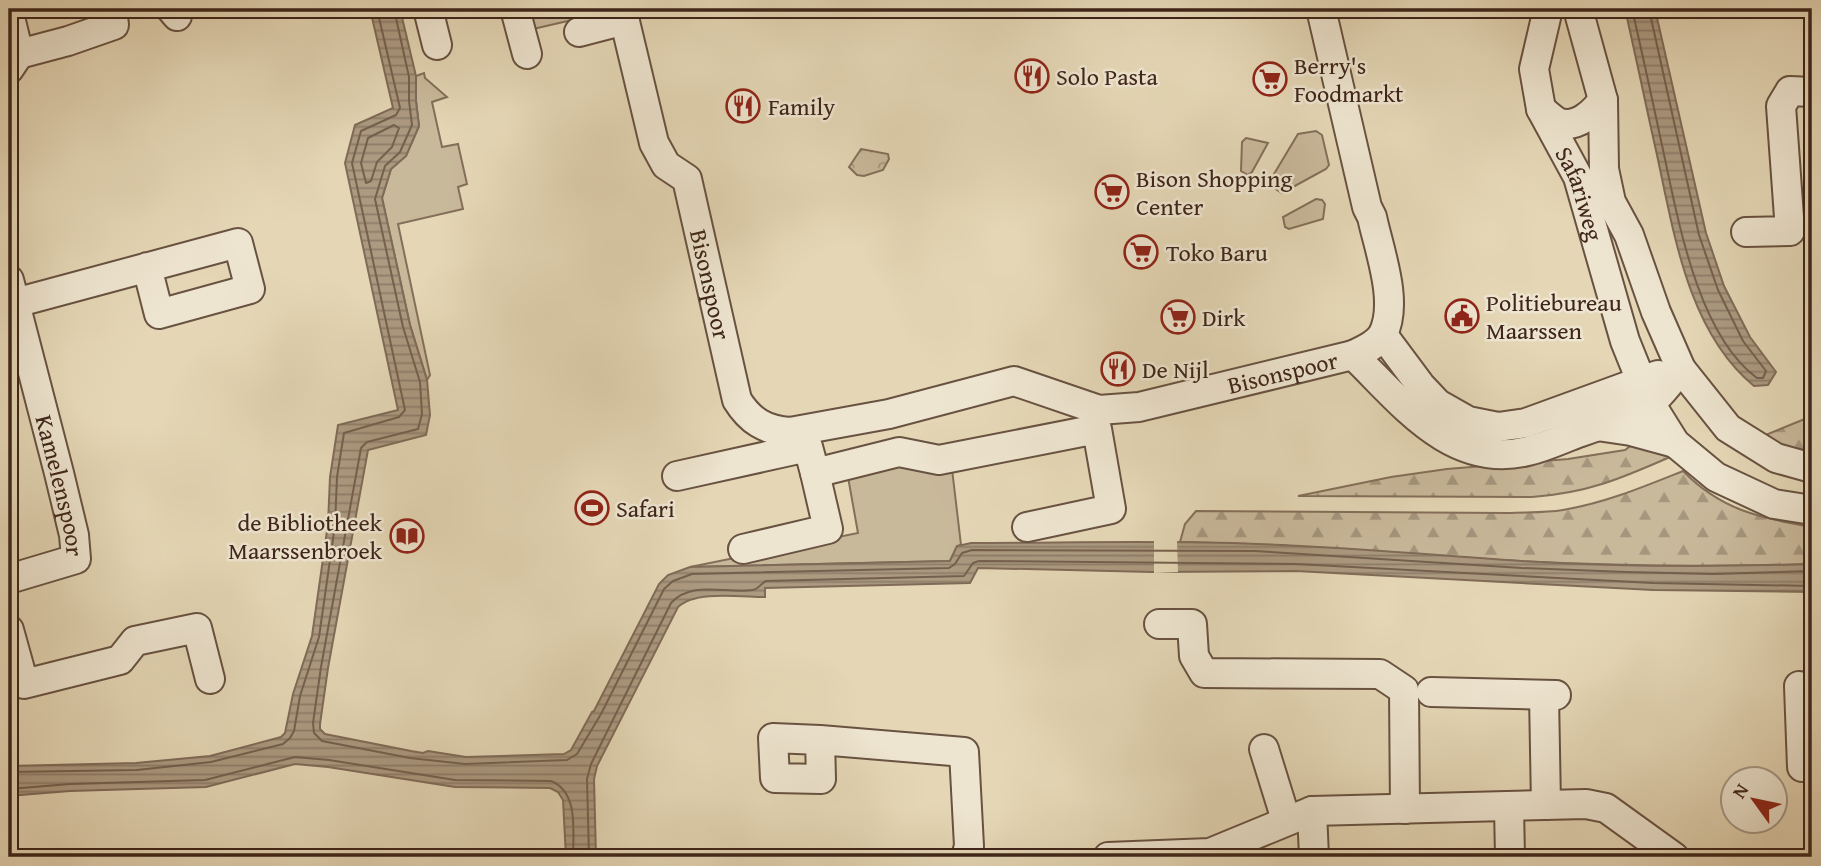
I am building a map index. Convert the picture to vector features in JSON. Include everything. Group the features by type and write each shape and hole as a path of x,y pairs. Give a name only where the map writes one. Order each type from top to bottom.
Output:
{"street":[{"path":"428,9 437,46"},
{"path":"515,9 527,54"},
{"path":"1321,9 1367,207 1372,218 1391,309 1383,335 1438,404 1468,421 1498,427 1526,423 1645,392 1681,369"},
{"name":"Safariweg","path":"1548,9 1534,69 1541,109 1578,177 1625,341 1645,392 1675,443 1716,477 1742,492 1774,505 1812,510"},
{"name":"Safariweg","path":"1577,9 1603,100 1604,169 1611,202 1629,234 1656,312 1681,369 1728,428 1776,458 1812,468"},
{"path":"9,13 14,61 68,41 116,14"},
{"name":"Bisonspoor","path":"579,32 623,14 654,143 666,164 687,179 737,400 745,414 774,431 790,432 889,414 1014,381 1099,410 1139,407 1353,355 1370,348 1383,335"},
{"path":"1746,232 1790,231 1781,106 1790,91 1812,92"},
{"path":"1541,109 1559,123 1573,123 1592,114 1603,100"},
{"name":"Kamelenspoor","path":"9,579 76,559 74,535 60,473 12,292 147,267"},
{"name":"Bisonspoor","path":"1353,355 1395,399 1430,429 1463,448 1497,454 1527,452 1597,426 1645,392"},
{"path":"889,414 899,452"},
{"path":"1597,426 1631,431 1675,443"},
{"path":"815,473 899,452 939,460 1097,429 1111,509 1027,527"},
{"path":"677,477 808,447 828,530 744,549"},
{"path":"1159,624 1192,624 1194,656 1203,673 1380,674 1417,691 1550,695 1546,806"},
{"path":"9,630 24,684 120,660 135,641 197,628 209,680"},
{"path":"1799,686 1802,767 1812,767"},
{"path":"1405,809 1417,691"},
{"path":"820,740 964,752 969,846 966,857"},
{"path":"1264,749 1299,816 1314,857"},
{"path":"1108,857 1210,853 1299,816 1405,809 1586,804 1606,808 1674,857"},
{"path":"1509,807 1510,857"}],"green space":[{"path":"528,9 593,9 594,15 533,29"},
{"path":"424,73 425,78 447,97 432,102 442,147 458,144 467,184 458,187 463,209 398,224 430,375 427,380 410,325 382,198 391,169 406,156 419,126 416,76"},
{"path":"1316,131 1322,135 1329,165 1326,169 1282,193 1268,184 1298,134"},
{"path":"1246,138 1268,143 1248,175 1241,171 1242,142"},
{"path":"861,149 888,154 889,159 883,170 864,176 857,175 849,167"},
{"path":"1316,199 1325,204 1323,219 1289,229 1285,227 1283,217"},
{"path":"1812,416 1812,456 1763,436"},
{"path":"1637,441 1670,457 1619,478 1552,495 1298,496 1391,477 1447,469 1568,459 1625,450"},
{"path":"919,460 952,469 961,545 957,546 950,561 690,567 858,533 848,477"},
{"path":"1683,471 1712,495 1742,510 1812,527 1812,564 1593,564 1180,542 1185,524 1196,511 1549,512 1609,499"}],"water":[{"path":"370,9 400,9 416,76 419,126 406,156 391,169 382,198 410,325 427,380 430,415 426,435 368,450 328,668 320,724 320,729 325,734 423,753 428,751 466,757 564,754 571,750 594,711 659,584 668,575 690,567 950,561 957,546 971,543 1221,543 1594,564 1812,564 1812,592 1653,590 1296,571 1152,572 978,568 970,583 765,588 765,597 696,598 678,607 597,766 594,779 596,857 566,857 563,800 558,792 550,788 455,787 295,764 206,787 70,791 9,796 9,766 136,763 210,756 281,737 285,733 293,694 312,636 328,524 330,477 338,425 398,410 345,163 355,125 393,108"},
{"path":"1625,9 1655,9 1706,233 1724,286 1750,337 1776,372 1768,385 1754,386 1732,364 1713,338 1687,280 1670,216"}],"pier":[{"path":"1154,541 1177,541 1178,572 1154,573"}],"place":[{"name":"Solo Pasta","path":"1032,76"},
{"name":"Berry's Foodmarkt","path":"1270,79"},
{"name":"Family","path":"743,106"},
{"name":"Bison Shopping Center","path":"1112,192"},
{"name":"Toko Baru","path":"1141,252"},
{"name":"Politiebureau Maarssen","path":"1462,316"},
{"name":"Dirk","path":"1178,317"},
{"name":"De Nijl","path":"1118,369"},
{"name":"Safari","path":"592,508"},
{"name":"de Bibliotheek Maarssenbroek","path":"407,536"}]}
